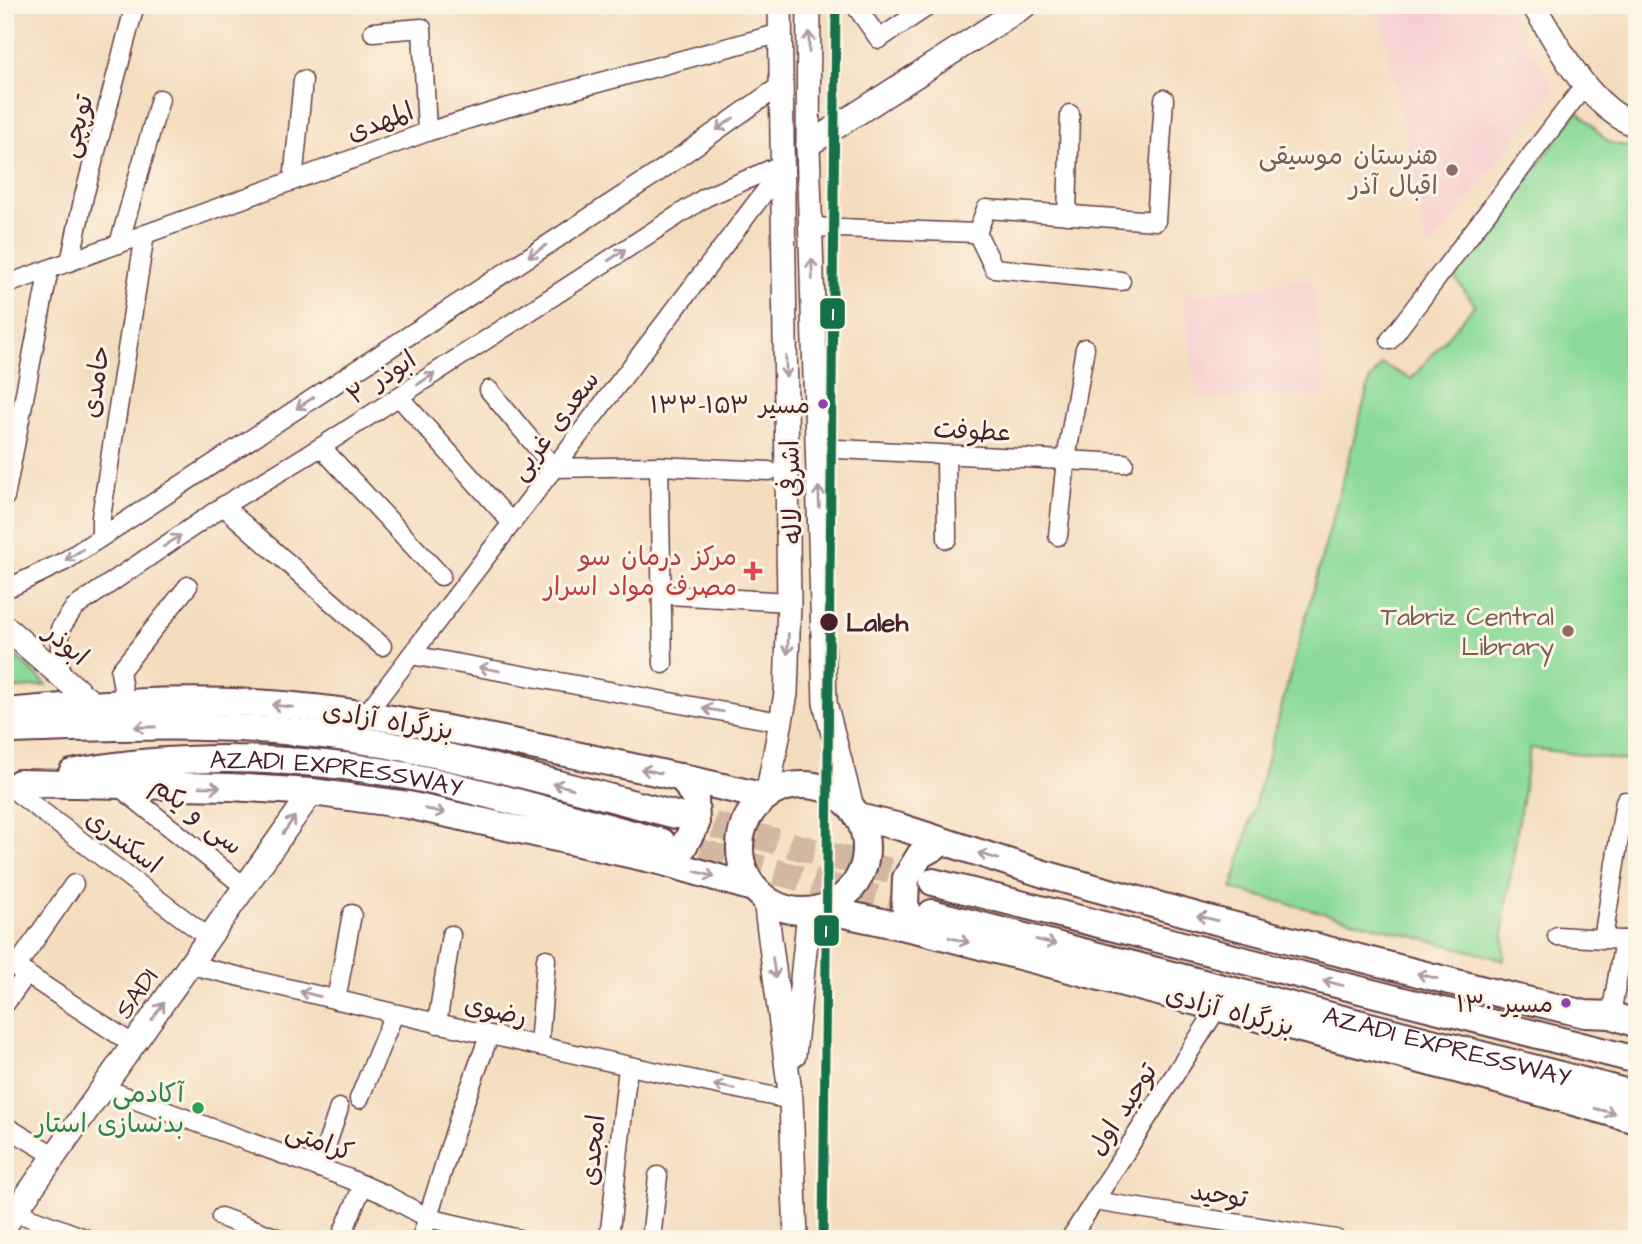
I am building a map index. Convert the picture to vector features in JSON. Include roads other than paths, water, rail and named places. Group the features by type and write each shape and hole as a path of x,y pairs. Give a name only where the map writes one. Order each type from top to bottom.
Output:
{"highway":[{"name":"بزرگراه آزادی","path":"5,712 125,702 254,703 366,714 446,728 766,796"},
{"name":"AZADI EXPRESSWAY","path":"5,730 148,726 256,730 344,738 440,755 677,815"},
{"name":"AZADI EXPRESSWAY","path":"10,785 110,766 183,758 356,768 436,782 661,852"},
{"path":"661,852 682,849 696,824 695,799 682,777"},
{"path":"10,785 230,787 312,792 408,805 661,852 759,894 781,908 815,911 839,901 853,887 863,869 867,849 864,830 855,812 841,797 823,788 803,785 783,788 766,796 751,811 742,830 739,850 743,870 759,894"},
{"path":"855,812 1044,874 1200,917 1488,992 1637,1024"},
{"path":"926,921 905,905 906,878 920,855 943,842"},
{"name":"AZADI EXPRESSWAY","path":"933,882 1637,1060"},
{"name":"بزرگراه آزادی","path":"815,911 926,921 1218,1007 1486,1077 1637,1120"},
{"name":"AZADI EXPRESSWAY","path":"926,921 1525,1065 1637,1095"},
{"path":"1488,992 1537,1034 1598,1014"},
{"path":"1486,1077 1525,1065 1567,1099"}],"main road":[{"name":"اشرفی لاله","path":"766,796 786,694 789,602 780,5"},
{"name":"اشرفی لاله","path":"809,5 808,145 825,703 855,812"},
{"path":"808,145 1026,5"},
{"path":"1533,5 1584,86 1620,119 1637,126"},
{"name":"ابوذر","path":"5,627 92,703"},
{"name":"SADI","path":"10,1219 312,792"},
{"path":"759,894 791,1100"},
{"path":"796,1239 791,1100 799,998 815,911"}],"street":[{"name":"توپچی","path":"70,262 84,196 135,5"},
{"path":"855,5 879,39 930,5"},
{"path":"373,32 422,28 427,132"},
{"name":"المهدی","path":"5,285 427,132 780,33"},
{"path":"293,181 303,80"},
{"path":"5,586 13,586 65,561 645,181 781,85"},
{"path":"1390,340 1584,86"},
{"path":"119,244 160,99"},
{"path":"1121,281 994,268 977,233 986,209 1156,221 1164,99"},
{"path":"1067,215 1070,114"},
{"name":"ابوذر ۲","path":"60,675 60,629 74,608 223,506 321,447 706,197 783,166"},
{"name":"سعدی غربی","path":"366,714 783,166"},
{"path":"811,227 977,233"},
{"name":"حامدی","path":"101,537 101,517 145,234"},
{"path":"5,497 48,270"},
{"path":"1058,536 1066,460 1085,348"},
{"path":"489,390 554,468 659,466 769,471"},
{"path":"398,397 512,523"},
{"path":"321,447 441,576"},
{"name":"عطوفت","path":"817,448 1124,464"},
{"path":"946,455 947,539"},
{"path":"659,466 663,664"},
{"path":"223,506 382,646"},
{"path":"125,702 120,671 188,586"},
{"path":"669,595 789,602"},
{"path":"411,655 780,722"},
{"name":"اسکندری","path":"10,785 209,938"},
{"name":"سی و یکم","path":"117,785 245,887"},
{"path":"1603,939 1625,801"},
{"path":"5,1004 16,967 74,884"},
{"path":"336,1000 352,915"},
{"path":"437,1024 451,935"},
{"path":"1557,936 1630,941 1598,1014"},
{"path":"539,1046 546,958"},
{"name":"رضوی","path":"191,965 489,1036 791,1100"},
{"path":"16,967 134,1045"},
{"name":"توحید اول","path":"1070,1239 1218,1007"},
{"path":"359,1099 394,1014"},
{"path":"421,1239 489,1036"},
{"name":"امجدی","path":"609,1239 628,1067"},
{"name":"کرامتی","path":"103,1088 363,1185 428,1218 519,1239"},
{"path":"319,1168 340,1108"},
{"path":"5,1126 55,1156"},
{"path":"650,1239 658,1176"},
{"path":"340,1239 363,1185"},
{"name":"توحید","path":"1094,1201 1336,1239"},
{"path":"221,1217 280,1239"},
{"path":"10,1219 87,1239"}],"tunnel":[{"path":"676,815 928,881"},
{"path":"662,842 925,911"}],"place":[{"name":"هنرستان موسیقی اقبال آذر","path":"1452,170"},
{"name":"مسیر ۱۵۳-۱۳۳","path":"823,404"},
{"name":"مرکز درمان سو مصرف مواد اسرار","path":"753,571"},
{"name":"Laleh","path":"829,622"},
{"name":"Tabriz Central Library","path":"1568,631"},
{"name":"مسیر ۱۳۰","path":"1566,1003"},
{"name":"آکادمی بدنسازی استار","path":"198,1108"}]}
